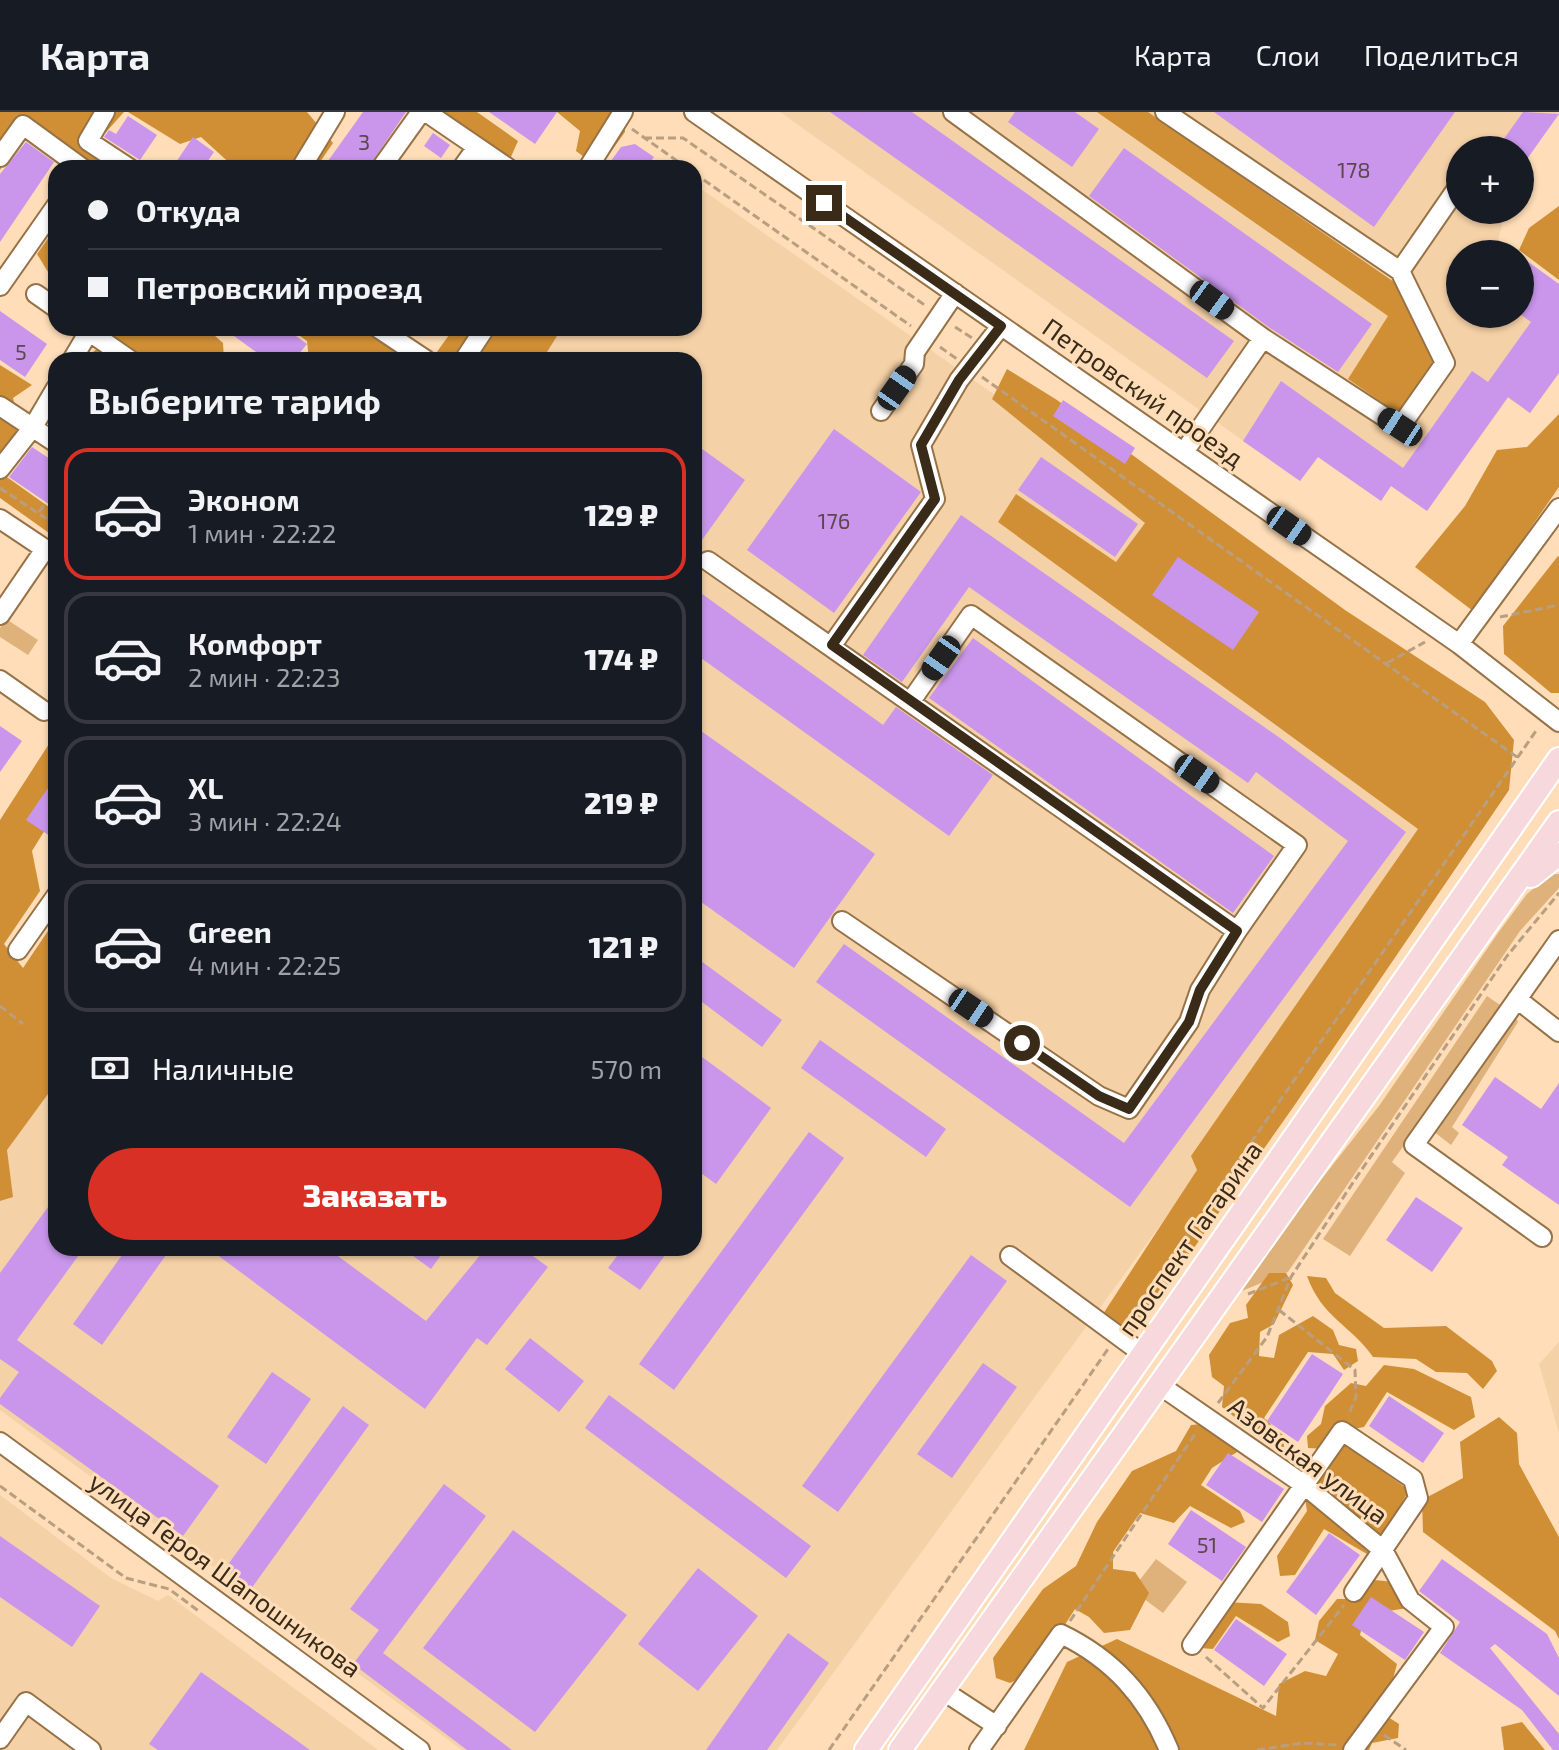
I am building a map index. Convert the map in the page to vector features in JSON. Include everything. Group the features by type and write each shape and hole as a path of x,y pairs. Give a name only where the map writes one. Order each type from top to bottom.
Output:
{"main road":[{"name":"проспект Гагарина","path":"866,1750 1559,759"},
{"path":"900,1750 1559,822"},
{"path":"1512,892 1557,857"}],"street":[{"path":"105,112 88,141 117,160"},
{"path":"306,160 335,112"},
{"path":"387,160 424,112 496,160"},
{"name":"Петровский проезд","path":"694,112 1459,644 1553,718"},
{"path":"956,113 1263,338 1400,427 1445,363 1400,271 1165,112"},
{"path":"593,160 621,115"},
{"path":"0,157 23,125 71,160"},
{"path":"468,160 477,147"},
{"path":"1400,271 1446,204"},
{"path":"0,286 48,217"},
{"path":"881,411 914,364 915,352 955,293"},
{"path":"36,294 48,302"},
{"path":"832,645 935,499 921,445 969,367 1001,326"},
{"path":"97,336 119,352"},
{"path":"390,336 414,352"},
{"path":"1184,452 1263,338"},
{"path":"0,469 33,427 48,402"},
{"path":"0,406 48,437"},
{"path":"1459,644 1559,508"},
{"path":"0,519 45,549 0,615"},
{"path":"708,561 1237,931"},
{"path":"842,921 1099,1096 1129,1109 1189,1022 1200,990 1237,931 1297,845 971,615 911,701"},
{"path":"0,680 44,711"},
{"path":"18,950 48,907"},
{"path":"1542,1237 1414,1145 1559,940"},
{"path":"1517,999 1559,1032"},
{"path":"1010,1256 1143,1354"},
{"name":"Азовская улица","path":"1158,1384 1303,1484 1383,1550 1410,1600 1444,1627 1371,1726"},
{"path":"1192,1645 1342,1431 1413,1479 1418,1498 1354,1592"},
{"name":"улица Героя Шапошникова","path":"0,1442 420,1750"},
{"path":"979,1750 1061,1634 1087,1647 1124,1676 1157,1721 1169,1750"},
{"path":"942,1690 997,1726"},
{"path":"0,1739 26,1702 91,1750"},
{"path":"1356,1746 1371,1726"}],"path":[{"path":"621,115 644,138 676,160"},
{"path":"644,138 683,138 985,347"},
{"path":"702,179 1517,757"},
{"path":"0,488 48,520"},
{"path":"38,513 46,502"},
{"path":"1475,623 1559,605"},
{"path":"1387,663 1442,633"},
{"path":"829,1750 1517,757 1553,718"},
{"path":"1061,1634 1206,1417 1267,1337 1291,1277 1507,956 1559,893"},
{"path":"0,1006 23,1024"},
{"path":"1238,1297 1291,1277"},
{"path":"1278,1309 1355,1370 1356,1397 1342,1431"},
{"path":"0,1486 126,1578 169,1589 206,1616"},
{"path":"1192,1645 1263,1708 1354,1592"},
{"path":"1371,1726 1406,1750"},
{"path":"1257,1750 1302,1743 1356,1746"}],"shaded area":[{"path":"0,112 124,112 90,150 101,160 56,160 25,135 0,170"},
{"path":"128,112 307,112 333,143 321,160 226,160 201,137 180,144"},
{"path":"414,112 477,112 518,141 510,160 493,160"},
{"path":"557,112 623,112 625,132 605,160 588,160 576,151 580,131"},
{"path":"780,112 1559,112 1534,149 1534,136 1446,136 1446,224 1502,224 1498,240 1446,240 1446,328 1534,328 1534,303 1559,284 1559,373 1530,413 1508,398 1427,511 1391,486 1381,501 1318,457 1300,481"},
{"path":"1097,112 1148,112 1394,282 1434,363 1400,415 1348,379 1388,316"},
{"path":"702,190 1505,753 777,1750 462,1750 0,1410 0,1112 48,1043 48,1256 702,1256 702,352 529,352 540,336 702,336"},
{"path":"1559,206 1559,280 1534,261 1534,240 1524,240 1529,228"},
{"path":"48,238 48,272 37,254"},
{"path":"113,336 215,336 223,343 224,352 93,352"},
{"path":"300,336 379,336 404,352 308,352 307,341"},
{"path":"448,336 557,336 547,352 437,352"},
{"path":"0,365 32,385 13,398 25,443 4,475 48,506 48,532 0,498"},
{"path":"1007,369 1057,400 1345,610 1485,702 1514,740 1509,790 1294,1106 1134,1333 1103,1314 1197,1170 1191,1156 1418,829 998,522 1016,494 1116,562 1145,523 992,399"},
{"path":"1559,414 1559,487 1473,611 1415,567 1465,506 1497,450 1527,447"},
{"path":"1558,556 1559,693 1551,693 1504,654 1503,626"},
{"path":"6,619 38,640 28,655 0,637 0,628"},
{"path":"48,745 48,825 32,851 40,891 4,944 23,968 48,931 48,1094 7,1150 13,1197 0,1201 0,820"},
{"path":"1552,874 1559,874 1559,888 1520,931 1288,1272 1242,1291 1276,1237 1379,1106 1498,933 1527,894"},
{"path":"1487,996 1503,1007 1392,1162 1405,1173 1350,1256 1323,1239"},
{"path":"1515,1016 1518,1022 1452,1127 1459,1133 1451,1145 1433,1131"},
{"path":"1269,1273 1286,1273 1293,1285 1274,1324 1260,1332 1259,1356 1274,1358 1279,1335 1313,1316 1333,1330 1339,1345 1356,1349 1358,1361 1344,1370 1333,1354 1308,1352 1264,1418 1284,1436 1284,1447 1270,1446 1222,1407 1224,1386 1212,1377 1209,1355 1230,1323 1248,1318 1246,1305"},
{"path":"1307,1276 1326,1278 1335,1293 1384,1328 1446,1326 1492,1361 1497,1371 1483,1389 1467,1373 1436,1372 1416,1359 1373,1357 1329,1312"},
{"path":"1559,1342 1559,1433 1539,1364"},
{"path":"1384,1365 1414,1369 1471,1397 1475,1417 1454,1430 1387,1392 1364,1427 1330,1433 1326,1449 1308,1448 1307,1436 1321,1424 1325,1406 1351,1383 1366,1386"},
{"path":"1499,1417 1517,1433 1519,1464 1559,1537 1559,1639 1555,1631 1423,1532 1422,1500 1463,1478 1460,1442"},
{"path":"1223,1422 1241,1435 1237,1452 1212,1468 1201,1485 1240,1511 1245,1522 1231,1528 1190,1506 1174,1523 1140,1513 1113,1552 1113,1569 1135,1572 1149,1593 1130,1630 1104,1633 1089,1617 1075,1609 1035,1671 1010,1683 996,1678 993,1658 1043,1589 1076,1566 1097,1522 1132,1471 1176,1451 1191,1425"},
{"path":"1344,1444 1409,1490 1378,1544 1367,1554 1324,1529 1295,1575 1280,1576 1277,1556 1307,1511 1304,1492"},
{"path":"0,1495 111,1578 158,1601 168,1595 378,1750 0,1750"},
{"path":"1156,1559 1187,1582 1163,1613 1132,1590"},
{"path":"1374,1580 1395,1582 1407,1608 1365,1615 1360,1635 1397,1664 1389,1694 1377,1710 1399,1724 1398,1738 1372,1743 1369,1750 1024,1750 1067,1662 1117,1639 1276,1716 1279,1684 1305,1671 1326,1676 1338,1654 1315,1640 1319,1621 1337,1599 1358,1599"},
{"path":"1227,1602 1261,1604 1288,1622 1290,1636 1278,1642 1236,1616 1213,1649 1200,1648"},
{"path":"1522,1722 1545,1750 1504,1750 1501,1727"}],"building":[{"path":"363,112 406,112 373,160 329,160"},
{"path":"489,112 557,112 535,144"},
{"path":"830,112 912,112 1234,341 1207,378"},
{"path":"1015,112 1075,112 1099,129 1072,167 1008,122"},
{"path":"1214,112 1455,112 1374,227"},
{"path":"1523,112 1559,114 1534,149 1534,136 1506,136"},
{"path":"128,116 157,135 140,160 104,137 109,130 116,134"},
{"path":"433,133 450,145 441,158 424,146"},
{"path":"193,137 214,152 208,160 177,160"},
{"path":"26,142 51,160 48,160 48,171 0,242 0,174"},
{"path":"635,144 654,157 652,160 612,160 621,147"},
{"path":"1124,148 1372,324 1338,372 1270,328 1089,196"},
{"path":"1534,266 1559,284 1559,373 1530,413 1508,397 1427,511 1391,486 1381,501 1318,457 1300,481 1243,441 1281,381 1403,468 1472,371 1488,382 1527,328 1534,328"},
{"path":"0,311 47,344 25,377 0,360"},
{"path":"234,336 296,336 307,344 300,352 256,352"},
{"path":"1063,400 1135,448 1125,464 1053,416"},
{"path":"834,429 921,492 834,613 747,550"},
{"path":"32,447 48,458 48,504 9,477"},
{"path":"702,449 745,480 702,540"},
{"path":"1041,457 1138,524 1115,557 1018,490"},
{"path":"961,515 1280,738 1406,832 1130,1207 816,982 844,944 1124,1143 1348,841 1256,772 1248,783 969,587 902,682 863,655"},
{"path":"1178,557 1259,612 1233,650 1152,595"},
{"path":"702,594 883,725 896,707 993,775 949,836 702,659"},
{"path":"973,638 1274,856 1233,913 929,698"},
{"path":"0,726 22,741 0,772"},
{"path":"702,732 875,854 794,968 702,903"},
{"path":"48,788 48,835 26,820"},
{"path":"702,962 782,1020 762,1047 702,1002"},
{"path":"820,1040 946,1129 926,1157 801,1068"},
{"path":"702,1057 771,1108 716,1184 702,1174"},
{"path":"1495,1077 1541,1109 1559,1083 1559,1205 1502,1165 1508,1157 1462,1125"},
{"path":"809,1132 844,1158 674,1390 639,1364"},
{"path":"1416,1197 1463,1228 1432,1272 1386,1240"},
{"path":"48,1207 48,1256 78,1256 17,1340 219,1486 183,1536 0,1404 0,1398 19,1372 0,1359 0,1273"},
{"path":"971,1255 1007,1281 838,1512 802,1486"},
{"path":"121,1256 165,1256 102,1345 73,1324"},
{"path":"219,1256 338,1256 426,1321 479,1256 533,1256 548,1267 487,1345 477,1338 425,1409"},
{"path":"413,1256 440,1256 431,1269"},
{"path":"617,1256 664,1256 640,1290 608,1268"},
{"path":"530,1338 584,1381 559,1412 505,1369"},
{"path":"1312,1354 1343,1374 1298,1442 1267,1421"},
{"path":"983,1363 1017,1387 952,1478 917,1454"},
{"path":"272,1372 311,1399 266,1464 227,1437"},
{"path":"609,1395 811,1546 786,1578 585,1428"},
{"path":"1389,1396 1444,1433 1423,1463 1369,1426"},
{"path":"343,1406 369,1425 251,1589 224,1570"},
{"path":"1228,1453 1284,1489 1262,1522 1206,1485"},
{"path":"444,1484 486,1516 383,1653 512,1750 467,1750 353,1664 379,1630 350,1609"},
{"path":"1191,1510 1246,1547 1222,1581 1168,1544"},
{"path":"513,1530 627,1615 535,1732 423,1648"},
{"path":"1329,1533 1360,1555 1316,1615 1286,1592"},
{"path":"0,1536 100,1606 72,1647 0,1597"},
{"path":"1442,1559 1547,1634 1559,1658 1559,1696 1495,1644 1490,1648 1559,1734 1559,1750 1553,1750 1522,1710 1440,1653 1460,1622 1419,1591"},
{"path":"698,1568 758,1616 698,1691 638,1644"},
{"path":"1371,1597 1424,1632 1405,1660 1352,1625"},
{"path":"1236,1619 1287,1654 1264,1686 1214,1650"},
{"path":"788,1633 829,1663 767,1750 706,1750"},
{"path":"201,1672 310,1750 158,1750 149,1744"}],"route":[{"path":"824,203 1001,326 959,380 921,445 935,499 832,645 1237,931 1200,990 1189,1022 1129,1109 1099,1096 1022,1043"}]}
